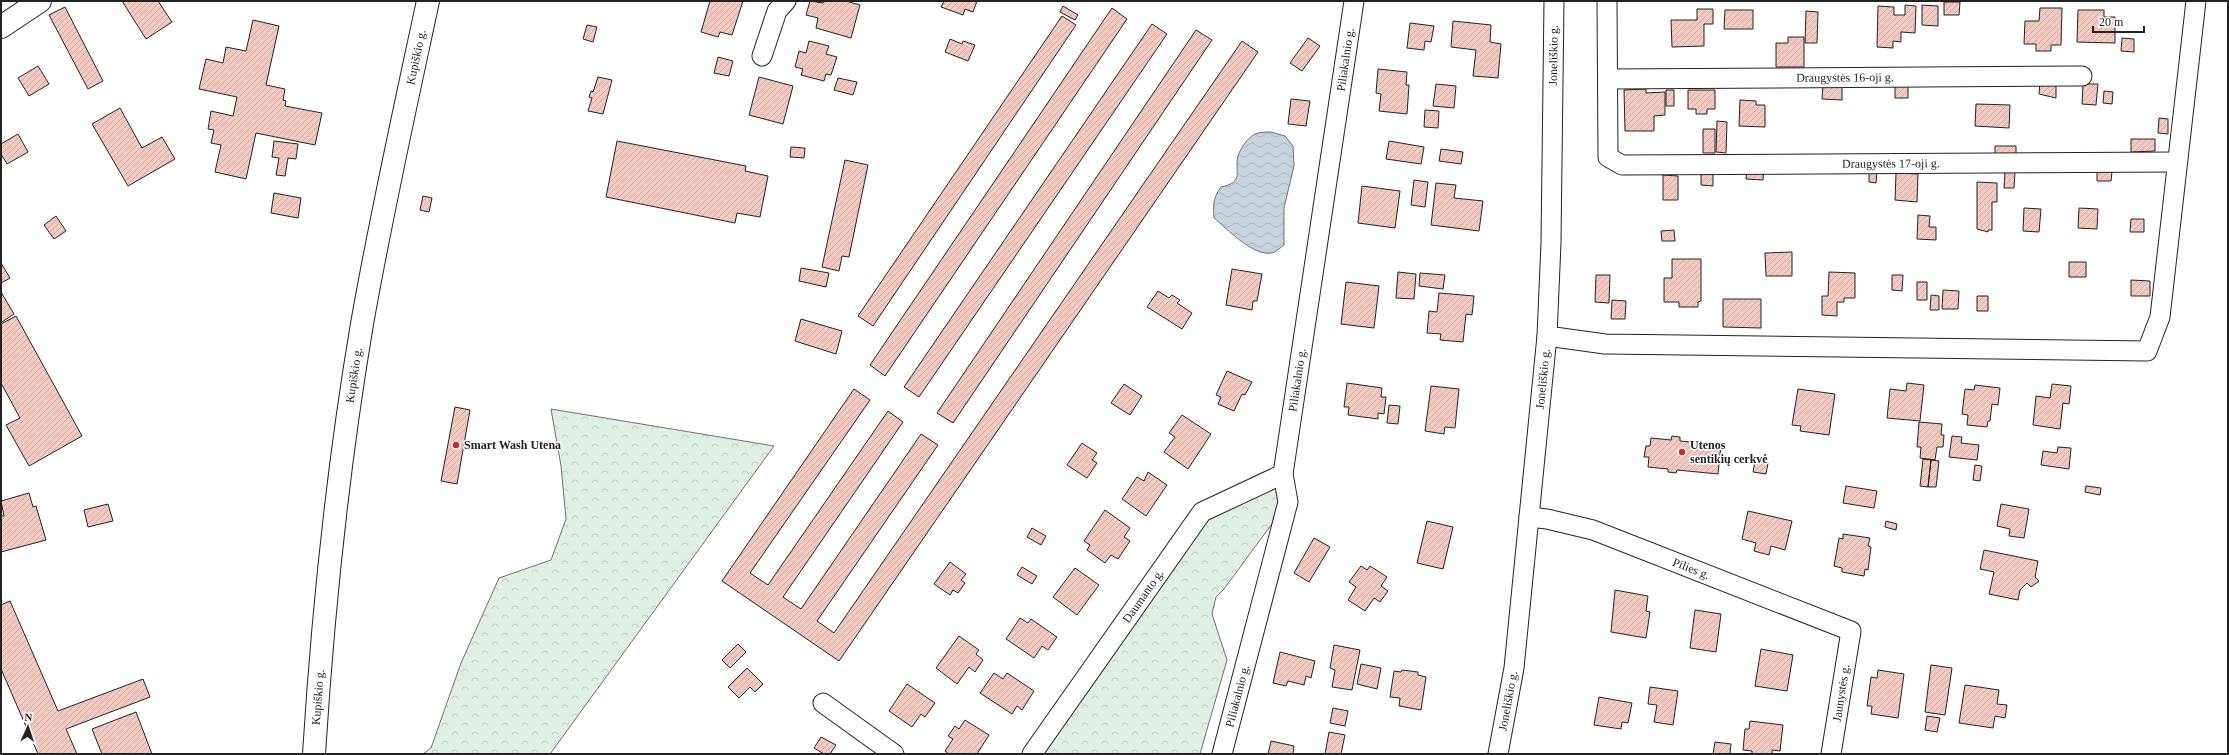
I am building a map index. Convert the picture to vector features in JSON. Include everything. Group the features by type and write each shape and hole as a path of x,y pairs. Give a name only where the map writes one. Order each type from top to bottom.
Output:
{"main road":[{"path":"1,27 40,1"},
{"name":"Kupiškio g.","path":"314,754 330,561 350,401 376,247 428,1"}],"street":[{"path":"762,56 777,11 786,1"},
{"name":"Piliakalnio g.","path":"1222,754 1288,502 1283,474 1354,1"},
{"name":"Joneliškio g.","path":"1498,754 1514,668 1546,336 1551,243 1554,1"},
{"path":"1607,1 1608,79"},
{"path":"1546,336 1604,344 2146,351 2160,317 2176,162 2196,1"},
{"name":"Draugystės 16-oji g.","path":"1608,79 2082,76"},
{"name":"Draugystės 17-oji g.","path":"1608,79 1608,158 1622,165 2176,162"},
{"name":"Daumanto g.","path":"1032,754 1202,512 1283,474"},
{"name":"Pilies g.","path":"1529,517 1547,519 1593,530 1851,631"},
{"name":"Jaunystės g.","path":"1831,754 1851,631"},
{"path":"823,703 894,754"}],"green space":[{"path":"551,409 774,446 550,754 423,754 431,748 461,663 499,578 551,560 566,519 561,466"},
{"path":"1283,474 1288,502 1224,589 1216,597 1212,614 1227,660 1200,754 1032,754 1202,512"}],"water":[{"path":"1261,132 1271,132 1285,136 1293,146 1294,166 1284,208 1284,245 1274,252 1264,253 1248,246 1214,218 1214,205 1216,195 1221,187 1228,185 1236,179 1238,156 1245,144 1255,134"}],"building":[{"path":"122,1 158,1 172,22 146,39"},
{"path":"710,1 743,1 732,35 720,32 718,37 701,32"},
{"path":"810,1 823,3 824,1 846,1 860,5 851,38 816,28 818,18 806,15"},
{"path":"944,1 977,1 973,12 965,9 963,15 941,7"},
{"path":"1944,2 1960,2 1959,15 1944,15"},
{"path":"1905,5 1916,6 1915,33 1901,32 1901,42 1893,41 1893,48 1877,47 1878,6 1894,7 1894,15 1905,15"},
{"path":"1922,5 1938,6 1938,26 1922,25"},
{"path":"1063,6 1078,15 1075,20 1060,12"},
{"path":"65,7 103,81 88,89 49,15"},
{"path":"1112,8 1127,19 885,376 870,365"},
{"path":"2040,8 2062,8 2061,45 2051,45 2051,51 2036,51 2036,44 2024,44 2025,21 2039,21"},
{"path":"1697,9 1713,9 1713,24 1704,24 1704,46 1672,47 1671,20 1697,20"},
{"path":"1725,10 1753,10 1753,29 1724,29"},
{"path":"2078,10 2104,10 2104,17 2115,17 2115,43 2077,42"},
{"path":"1806,11 1818,12 1817,43 1805,43"},
{"path":"1062,16 1076,25 873,326 858,316"},
{"path":"253,20 279,26 266,85 285,89 283,100 286,101 285,106 322,113 315,145 256,133 246,179 215,172 221,145 211,143 214,130 208,129 211,111 233,116 237,97 199,89 206,59 223,63 226,47 246,51"},
{"path":"1453,21 1491,25 1490,42 1501,44 1498,78 1473,76 1476,50 1451,47"},
{"path":"1410,23 1434,26 1431,42 1425,41 1424,50 1407,48"},
{"path":"1152,24 1167,34 919,397 904,387"},
{"path":"587,25 597,27 593,42 583,39"},
{"path":"1196,30 1212,40 953,423 937,413"},
{"path":"1788,37 1804,37 1804,67 1776,67 1776,43 1788,43"},
{"path":"1308,38 1320,46 1302,71 1290,63"},
{"path":"2122,38 2134,39 2134,52 2121,51"},
{"path":"950,39 962,44 963,41 975,45 968,61 945,52"},
{"path":"809,41 829,46 826,54 837,57 831,75 826,74 824,81 801,75 803,69 795,67 799,51 806,53"},
{"path":"1242,41 1258,52 839,661 722,581 854,389 870,400 750,573 768,585 888,411 903,422 783,597 801,609 921,434 938,445 817,621 834,633"},
{"path":"718,57 733,61 729,76 714,73"},
{"path":"38,66 49,84 29,96 18,78"},
{"path":"1378,69 1407,72 1406,85 1409,85 1407,114 1379,111 1381,94 1376,93"},
{"path":"598,77 612,80 603,114 588,111 592,98 589,97 591,91 593,92"},
{"path":"759,77 793,86 783,124 749,115"},
{"path":"838,78 857,82 853,95 834,90"},
{"path":"2040,81 2056,82 2056,98 2039,94"},
{"path":"1436,84 1456,86 1454,108 1433,106"},
{"path":"1823,84 1842,84 1842,100 1822,99"},
{"path":"2083,84 2098,84 2096,105 2082,104"},
{"path":"1895,86 1908,86 1908,98 1895,98"},
{"path":"1646,89 1646,93 1665,92 1665,115 1654,116 1654,131 1625,131 1624,90"},
{"path":"1666,90 1674,90 1674,106 1666,106"},
{"path":"1688,90 1715,90 1715,109 1707,109 1707,114 1696,114 1696,109 1688,109"},
{"path":"2104,91 2113,92 2112,104 2103,103"},
{"path":"1291,99 1310,101 1306,126 1288,124"},
{"path":"1740,100 1756,101 1756,105 1765,105 1765,127 1739,126"},
{"path":"1976,104 2010,105 2009,128 1975,126"},
{"path":"120,108 142,148 162,137 175,159 128,186 92,124"},
{"path":"1425,110 1439,111 1438,128 1424,127"},
{"path":"2159,118 2168,119 2168,134 2158,133"},
{"path":"1717,121 1727,122 1726,153 1716,152"},
{"path":"1703,129 1715,129 1715,153 1703,153"},
{"path":"18,134 28,152 7,164 1,154 1,144"},
{"path":"2131,139 2155,139 2155,151 2131,152"},
{"path":"274,141 298,144 296,159 288,158 285,176 276,175 279,158 272,157"},
{"path":"617,141 746,166 745,171 768,176 760,217 737,213 735,223 606,197"},
{"path":"1389,141 1424,147 1421,164 1386,159"},
{"path":"1995,146 2016,146 2016,155 1995,155"},
{"path":"791,147 805,148 804,158 790,157"},
{"path":"1441,149 1463,152 1461,164 1439,161"},
{"path":"845,160 868,165 849,257 842,256 839,271 822,267"},
{"path":"1747,166 1764,167 1763,180 1746,179"},
{"path":"1701,168 1713,168 1713,186 1701,185"},
{"path":"1869,170 1877,170 1876,183 1869,182"},
{"path":"2005,171 2015,172 2014,188 2004,188"},
{"path":"2097,171 2112,172 2111,181 2097,181"},
{"path":"1896,173 1918,174 1917,202 1895,200"},
{"path":"1663,175 1678,176 1678,200 1663,200"},
{"path":"1414,180 1428,182 1425,207 1411,205"},
{"path":"1977,182 1997,183 1997,202 1992,202 1992,230 1988,230 1988,232 1977,229"},
{"path":"1436,183 1456,185 1454,198 1483,201 1479,231 1431,225"},
{"path":"1362,186 1400,191 1395,228 1358,223"},
{"path":"274,193 301,198 298,218 271,213"},
{"path":"423,196 432,198 429,212 420,210"},
{"path":"2024,208 2041,209 2039,232 2023,231"},
{"path":"2079,208 2098,209 2097,229 2078,228"},
{"path":"1918,215 1930,216 1929,227 1936,227 1936,240 1917,239"},
{"path":"56,216 66,231 54,239 44,225"},
{"path":"2131,219 2144,219 2144,232 2130,232"},
{"path":"1674,230 1675,241 1662,241 1661,231"},
{"path":"1792,252 1792,276 1766,276 1765,253"},
{"path":"1672,259 1701,259 1701,301 1698,302 1698,307 1679,307 1679,302 1664,302 1664,278 1672,278"},
{"path":"2069,262 2086,262 2086,277 2069,277"},
{"path":"1,263 10,278 1,283"},
{"path":"801,268 829,273 826,287 799,281"},
{"path":"1232,269 1262,274 1257,301 1253,301 1252,310 1226,305"},
{"path":"1398,272 1416,274 1414,299 1396,298"},
{"path":"1829,272 1855,273 1855,298 1844,298 1844,302 1837,302 1837,316 1822,315 1822,296 1828,296"},
{"path":"1420,273 1445,275 1443,289 1419,286"},
{"path":"1596,275 1610,275 1609,303 1595,302"},
{"path":"1892,275 1903,275 1902,291 1892,290"},
{"path":"2131,280 2150,281 2150,296 2131,296"},
{"path":"1346,282 1379,286 1374,328 1341,324"},
{"path":"1917,282 1927,282 1927,300 1917,300"},
{"path":"1943,290 1959,291 1958,309 1942,309"},
{"path":"1158,291 1169,298 1172,295 1180,300 1177,303 1192,313 1182,329 1147,307"},
{"path":"1,292 14,314 2,322 1,320"},
{"path":"1439,293 1474,296 1472,315 1466,314 1463,342 1440,340 1441,334 1427,333 1429,311 1437,312"},
{"path":"1931,295 1939,296 1939,310 1930,310"},
{"path":"1977,296 1988,296 1988,311 1977,311"},
{"path":"1723,299 1761,299 1761,328 1723,327"},
{"path":"1612,300 1626,301 1625,319 1611,319"},
{"path":"16,316 82,436 29,466 6,425 20,418 1,383 1,324"},
{"path":"801,319 842,331 836,354 795,341"},
{"path":"1227,371 1252,382 1245,395 1242,394 1234,411 1218,404 1221,397 1216,395"},
{"path":"1347,383 1382,388 1381,397 1386,397 1384,414 1378,413 1378,419 1348,415 1349,407 1344,407"},
{"path":"1907,383 1924,385 1920,421 1887,418 1890,389 1906,391"},
{"path":"1124,384 1142,396 1130,415 1111,403"},
{"path":"2052,384 2071,386 2069,404 2063,403 2060,429 2033,425 2036,396 2050,398"},
{"path":"1975,385 2000,388 1998,405 1992,404 1990,421 1988,421 1987,427 1967,425 1968,415 1962,414 1965,389 1974,390"},
{"path":"1431,386 1459,389 1455,428 1445,427 1444,434 1425,431"},
{"path":"1798,389 1835,394 1829,435 1800,431 1801,426 1792,425"},
{"path":"1389,405 1400,406 1398,424 1387,423"},
{"name":"Smart Wash Utena","path":"455,407 470,410 457,484 441,481"},
{"path":"1182,415 1211,434 1188,469 1164,452 1175,437 1169,433"},
{"path":"1919,422 1942,424 1941,435 1944,435 1943,447 1937,447 1935,460 1920,458 1921,447 1917,447"},
{"name":"Utenos sentikių cerkvė","path":"1672,436 1680,437 1680,441 1721,445 1718,474 1677,470 1676,473 1668,472 1668,469 1648,467 1649,457 1644,457 1646,446 1650,446 1651,438 1671,440"},
{"path":"1952,436 1962,437 1961,443 1979,445 1977,460 1949,457"},
{"path":"1082,443 1097,453 1092,460 1097,463 1087,478 1067,465"},
{"path":"2058,447 2071,448 2069,469 2041,465 2043,451 2057,453"},
{"path":"1923,459 1931,460 1928,487 1920,486"},
{"path":"1931,460 1939,461 1936,487 1928,487"},
{"path":"1755,461 1768,463 1766,474 1753,472"},
{"path":"1975,465 1982,466 1980,481 1973,480"},
{"path":"1148,472 1167,485 1146,516 1122,499 1137,477 1144,481"},
{"path":"1846,486 1877,491 1874,508 1843,503"},
{"path":"2086,486 2101,488 2100,495 2085,492"},
{"path":"29,493 33,507 36,506 46,540 1,552 1,516 4,516 1,501"},
{"path":"108,504 113,521 88,527 84,510"},
{"path":"2001,504 2029,509 2024,538 2009,536 2010,529 1997,526"},
{"path":"1105,510 1130,528 1124,537 1130,541 1118,559 1111,555 1105,563 1087,550 1090,545 1084,541"},
{"path":"1748,511 1792,521 1785,550 1771,546 1769,555 1754,551 1756,543 1742,539"},
{"path":"1427,521 1453,527 1443,569 1417,563"},
{"path":"1886,521 1897,524 1896,530 1885,527"},
{"path":"1032,528 1046,536 1041,545 1027,537"},
{"path":"1843,534 1870,538 1868,546 1871,547 1868,570 1865,569 1864,576 1842,572 1842,568 1834,566 1839,538 1843,539"},
{"path":"1314,538 1330,547 1309,582 1294,573"},
{"path":"1984,550 2038,561 2035,577 2039,581 2031,587 2027,583 2020,590 2018,600 1989,594 1994,572 1980,569"},
{"path":"950,562 966,574 961,580 965,583 958,593 953,590 950,595 934,584"},
{"path":"1361,566 1367,570 1370,566 1387,577 1381,586 1388,591 1380,602 1374,598 1365,611 1348,600 1356,587 1349,582"},
{"path":"1022,567 1037,576 1032,584 1017,575"},
{"path":"1075,568 1099,585 1077,615 1053,597"},
{"path":"1615,590 1648,596 1646,611 1650,612 1646,638 1611,632"},
{"path":"10,601 58,711 143,679 150,697 66,729 77,754 38,754 1,669 1,605"},
{"path":"1695,610 1721,614 1716,652 1690,648"},
{"path":"1020,618 1028,623 1031,619 1057,637 1048,650 1042,646 1034,658 1006,639"},
{"path":"959,636 979,650 976,654 983,660 975,672 969,667 957,684 936,668"},
{"path":"738,644 746,652 730,668 722,660"},
{"path":"1334,645 1360,650 1352,690 1332,687 1335,670 1330,668"},
{"path":"1761,649 1793,655 1787,691 1755,686"},
{"path":"1280,652 1315,661 1311,678 1306,676 1304,685 1288,681 1286,686 1273,683"},
{"path":"1361,664 1381,668 1377,689 1357,684"},
{"path":"1931,665 1952,668 1945,715 1925,712"},
{"path":"747,668 763,684 755,692 750,687 739,698 728,687"},
{"path":"1402,670 1418,672 1418,675 1426,677 1421,710 1399,706 1400,698 1390,697 1394,671 1401,672"},
{"path":"1878,670 1904,674 1898,718 1871,714 1872,706 1867,706 1871,677 1877,678"},
{"path":"994,673 1003,679 1007,673 1034,691 1022,710 1017,706 1012,714 980,693"},
{"path":"907,684 935,703 925,717 921,714 912,727 889,711"},
{"path":"1965,685 1999,690 1997,704 2007,705 2005,718 1995,716 1993,728 1959,723"},
{"path":"1650,687 1678,691 1673,725 1654,722 1657,705 1648,704"},
{"path":"1599,697 1632,703 1628,723 1622,722 1621,729 1594,725"},
{"path":"1333,708 1348,711 1345,726 1330,723"},
{"path":"136,712 152,754 102,754 92,729"},
{"path":"1927,716 1940,718 1937,732 1925,730"},
{"path":"965,720 989,735 977,754 949,754 945,751 953,739 948,736 955,726 959,729"},
{"path":"1750,721 1783,725 1780,751 1772,750 1772,754 1752,754 1752,751 1743,750 1745,729 1749,729"},
{"path":"1329,732 1345,735 1341,754 1325,754"},
{"path":"821,737 836,745 830,754 824,754 814,748"},
{"path":"1271,741 1294,746 1293,754 1268,754"},
{"path":"1715,742 1731,744 1730,754 1713,754"}],"place":[{"name":"Smart Wash Utena","path":"456,445"},
{"name":"Utenos sentikių cerkvė","path":"1682,452"}]}
